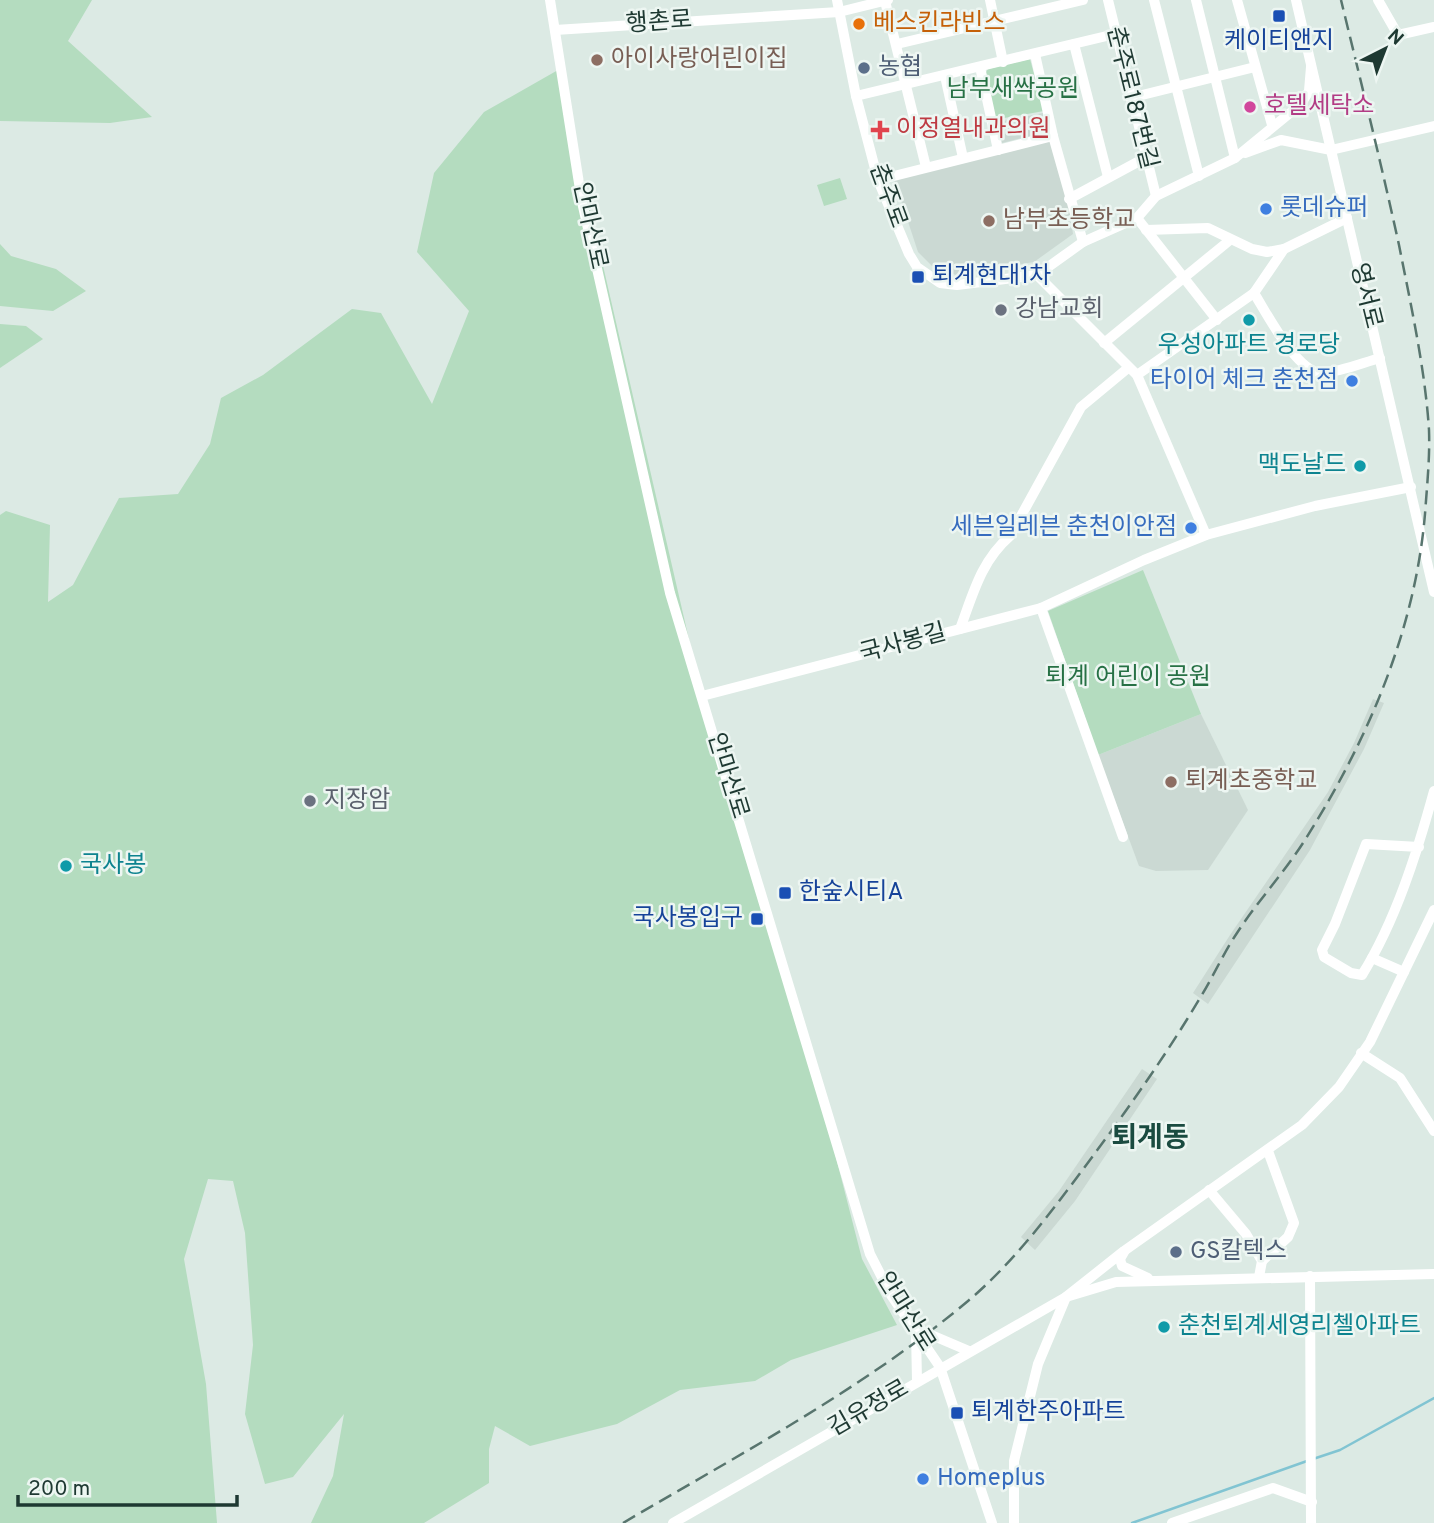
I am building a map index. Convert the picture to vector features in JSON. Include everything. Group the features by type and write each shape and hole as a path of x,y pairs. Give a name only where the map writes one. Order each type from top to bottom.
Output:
{"street":[{"name":"안마산로","path":"550,0 582,202 670,593 870,1254 891,1295 940,1367 992,1523"},
{"name":"춘주로","path":"837,0 856,96 878,180 917,268 940,283 957,285 1037,275 1083,242 1137,218 1156,197 1235,158 1272,125 1301,104 1307,96 1311,67"},
{"path":"989,0 1003,62"},
{"path":"897,44 1083,0"},
{"name":"춘주로187번길","path":"1108,0 1156,197"},
{"path":"1154,0 1199,176"},
{"path":"1196,0 1235,158 1281,140 1331,150 1434,126"},
{"path":"1237,0 1272,125"},
{"name":"영서로","path":"1296,0 1434,592"},
{"path":"1378,0 1398,35 1434,27"},
{"name":"행촌로","path":"555,30 839,12 887,1"},
{"path":"887,1 926,167"},
{"path":"856,96 1115,34"},
{"path":"1074,44 1108,177"},
{"path":"1035,54 1069,199 1083,242"},
{"path":"980,67 998,150"},
{"path":"1130,98 1255,67"},
{"path":"944,76 963,158"},
{"path":"878,180 1053,136"},
{"path":"1069,199 1145,158"},
{"path":"1137,218 1217,320"},
{"path":"1146,230 1208,228 1252,249 1267,252 1284,249 1347,218"},
{"path":"1104,343 1230,240"},
{"name":"국사봉길","path":"702,696 960,629 982,571 994,550 1010,536 1082,407 1254,293 1284,249"},
{"path":"1037,275 1133,371 1206,535"},
{"path":"1254,293 1289,349 1313,371 1323,373 1380,358"},
{"path":"960,629 1041,608 1144,560 1206,535 1315,506 1410,486"},
{"path":"1041,608 1124,837"},
{"path":"1419,847 1366,844 1335,925 1322,950 1324,957 1351,973 1362,975 1372,958 1419,847 1434,791"},
{"path":"1014,1523 1014,1461 1038,1364 1066,1297 1124,1251 1268,1151 1302,1125 1320,1107 1339,1087 1370,1042 1434,910"},
{"path":"1372,958 1404,972"},
{"path":"1361,1053 1400,1078 1434,1131"},
{"path":"1259,1277 1262,1261 1288,1237 1294,1223 1268,1151"},
{"path":"1209,1190 1247,1234 1262,1261"},
{"path":"1124,1251 1120,1259 1122,1266 1152,1280"},
{"name":"김유정로","path":"673,1523 940,1367 1066,1297 1116,1282 1434,1274"},
{"path":"1310,1276 1311,1523"},
{"path":"917,1381 914,1329 969,1351"},
{"path":"1172,1523 1273,1488 1312,1503"}],"shaded area":[{"path":"1043,113 1047,132 1002,143 998,122"},
{"name":"남부초등학교","path":"1050,141 1069,208 1073,234 1034,262 956,275 932,266 918,252 894,179"},
{"path":"1373,699 1384,703 1364,749 1310,850 1208,1004 1193,993 1328,792"},
{"name":"퇴계초중학교","path":"1201,714 1248,810 1208,870 1156,871 1139,866 1098,755"},
{"path":"1142,1069 1157,1079 1075,1201 1035,1250 1021,1237 1059,1191"}],"green space":[{"path":"0,0 92,0 68,41 152,117 110,123 0,121"},
{"name":"남부새싹공원","path":"1030,59 1044,111 993,120 985,74 988,69"},
{"path":"558,70 702,696 833,1146 862,1259 897,1325 791,1360 755,1381 680,1390 617,1424 530,1446 495,1426 489,1449 489,1483 424,1523 311,1523 333,1476 344,1414 293,1477 265,1484 245,1414 253,1345 245,1233 233,1181 208,1179 184,1259 206,1384 217,1523 0,1523 0,515 6,511 50,525 48,602 73,585 119,498 178,494 210,444 221,398 263,375 352,309 381,313 432,404 469,311 417,252 434,173 484,112"},
{"path":"840,178 847,199 824,206 817,185"},
{"path":"0,244 11,256 56,269 86,291 53,311 0,306"},
{"path":"0,324 26,326 43,339 0,368"},
{"name":"퇴계 어린이 공원","path":"1143,570 1201,714 1098,755 1048,611"}],"waterway":[{"path":"1313,1459 1340,1450 1434,1398"},
{"path":"1132,1523 1307,1461"}],"railway":[{"path":"623,1523 844,1392 928,1333 1000,1271 1057,1203 1159,1063 1237,933 1303,843 1367,727 1399,644 1411,601 1425,514 1429,430 1421,360 1399,245 1341,0"}],"place":[{"name":"케이티앤지","path":"1279,16"},
{"name":"베스킨라빈스","path":"859,24"},
{"name":"아이사랑어린이집","path":"597,60"},
{"name":"농협","path":"864,68"},
{"name":"호텔세탁소","path":"1250,107"},
{"name":"이정열내과의원","path":"880,130"},
{"name":"롯데슈퍼","path":"1266,209"},
{"name":"남부초등학교","path":"989,221"},
{"name":"퇴계현대1차","path":"918,277"},
{"name":"강남교회","path":"1001,310"},
{"name":"우성아파트 경로당","path":"1249,320"},
{"name":"타이어 체크 춘천점","path":"1352,381"},
{"name":"맥도날드","path":"1360,466"},
{"name":"세븐일레븐 춘천이안점","path":"1191,528"},
{"name":"퇴계초중학교","path":"1171,782"},
{"name":"지장암","path":"310,801"},
{"name":"국사봉","path":"66,866"},
{"name":"한숲시티A","path":"785,893"},
{"name":"국사봉입구","path":"757,919"},
{"name":"GS칼텍스","path":"1176,1252"},
{"name":"춘천퇴계세영리첼아파트","path":"1164,1327"},
{"name":"퇴계한주아파트","path":"957,1413"},
{"name":"Homeplus","path":"923,1479"}],"district":[{"name":"퇴계동","path":"1150,1139"}]}
